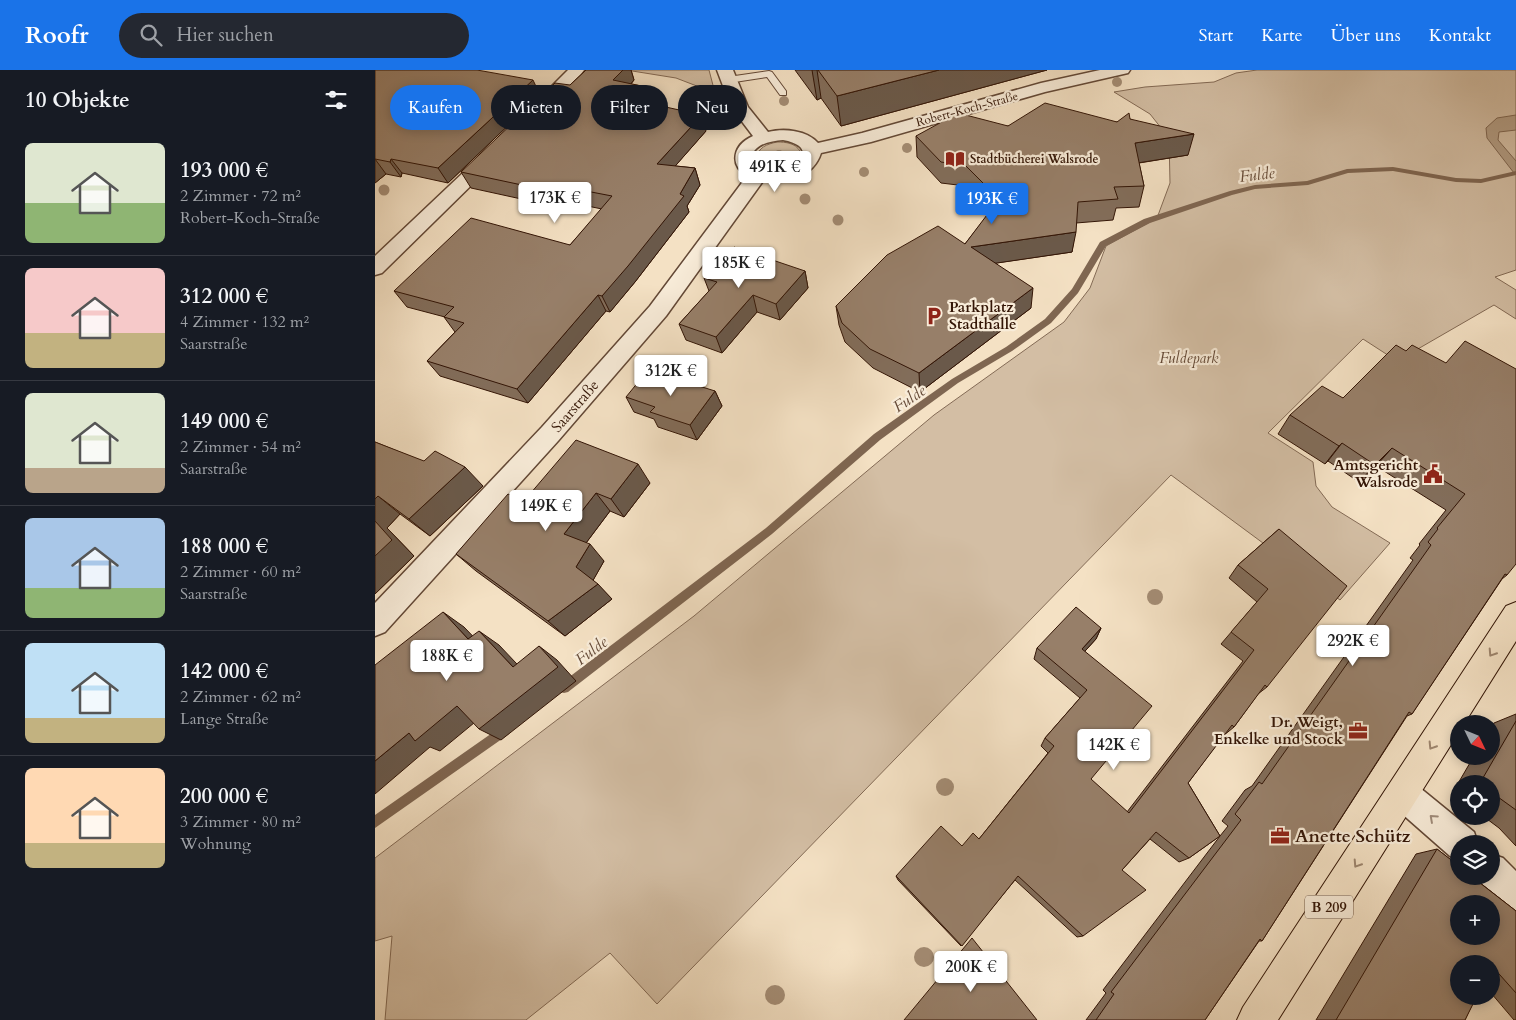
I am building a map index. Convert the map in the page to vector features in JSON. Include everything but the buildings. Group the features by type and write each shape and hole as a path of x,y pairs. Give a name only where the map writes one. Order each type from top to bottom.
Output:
{"main road":[{"name":"B 209","path":"1256,1020 1403,794 1516,615"}],"street":[{"path":"564,85 576,70"},
{"name":"Robert-Koch-Straße","path":"813,149 865,138 1041,88 1118,70"},
{"path":"726,75 735,100 752,126 764,138"},
{"path":"783,135 796,136 807,141 813,149 811,161 796,172 774,176 758,174 746,165 744,157 751,145 764,138 783,135"},
{"path":"375,268 506,141"},
{"name":"Saarstraße","path":"375,624 550,434 658,311 758,174"},
{"path":"1403,794 1451,835"},
{"path":"1500,879 1516,894"}],"lane":[{"path":"726,75 769,74 783,93"}],"green space":[{"path":"626,70 709,70 713,85 694,85 676,78"},
{"name":"Fuldepark","path":"1257,70 1516,70 1516,270 1495,277 1516,290 1516,319 1494,305 1397,361 1363,339 1268,433 1313,462 1316,486 1332,507 1390,543 1340,600 1171,475 657,1004 610,953 526,1020 385,1020 392,936 375,941 375,858 694,616 934,415 1064,322 1090,288 1106,246 1157,218 1170,183 1169,138 1150,114 1114,92 1145,87 1214,82 1236,73"},
{"path":"777,142 784,142 798,148 800,151 799,158 795,163 782,168 775,168 761,163 757,159 761,149"}],"shaded area":[{"path":"1516,115 1516,130 1499,132 1498,140 1516,161 1516,173 1514,173 1487,138 1486,128 1497,118"}],"waterway":[{"name":"Fulde","path":"564,688 769,531 877,437 955,381 1009,349 1048,321 1075,291 1103,244 1147,221 1230,193 1255,187 1308,183 1347,171 1393,169 1456,180 1481,181 1516,173"},
{"name":"Fulde","path":"375,822 505,730"}],"place":[{"name":"Stadtbücherei Walsrode","path":"955,159"},
{"name":"Parkplatz Stadthalle","path":"934,316"},
{"name":"Amtsgericht Walsrode","path":"1433,474"},
{"name":"Dr. Weigt, Enkelke und Stock","path":"1358,731"},
{"name":"Anette Schütz","path":"1280,836"}]}
